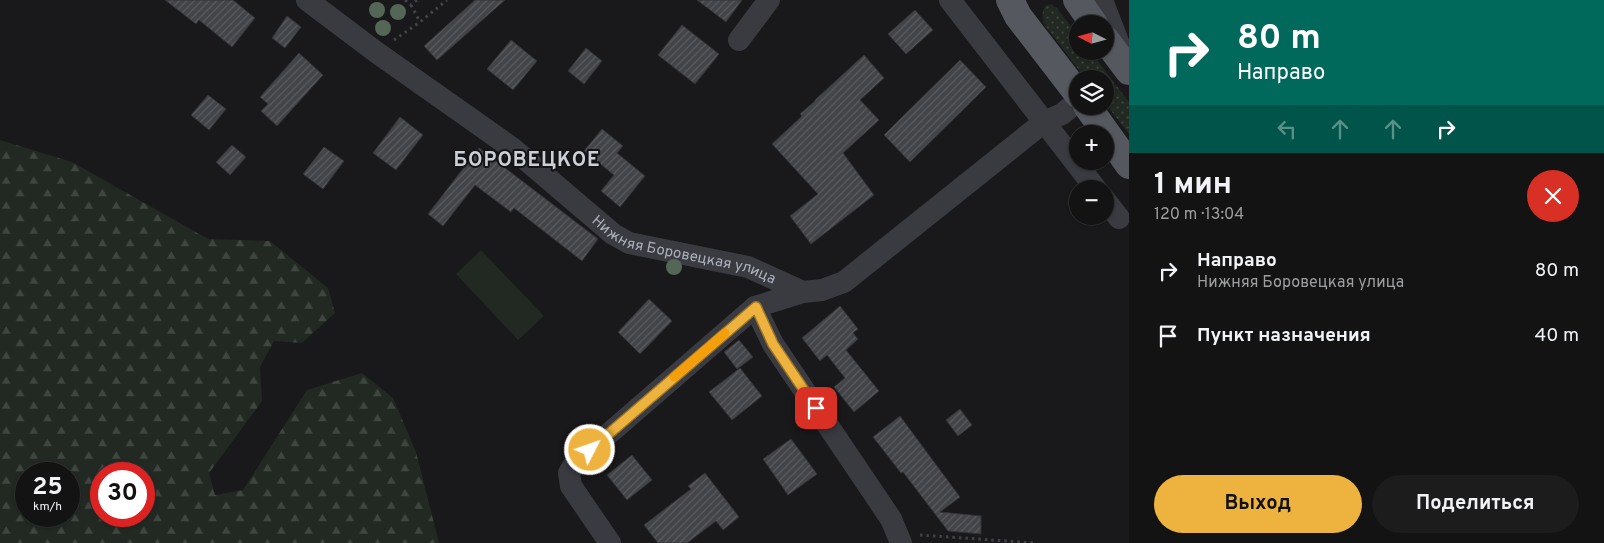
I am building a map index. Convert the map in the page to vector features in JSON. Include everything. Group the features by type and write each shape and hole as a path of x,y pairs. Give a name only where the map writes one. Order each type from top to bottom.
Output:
{"main road":[{"path":"1077,0 1088,15"},
{"path":"1016,5 1069,81"},
{"path":"1114,51 1129,71"},
{"path":"1093,115 1129,165"}],"street":[{"name":"Нижняя Боровецкая улица","path":"307,0 376,52 512,148 613,234 629,243 748,267 804,292"},
{"path":"738,40 769,0"},
{"path":"950,0 1089,180"},
{"path":"1102,0 1129,71"},
{"path":"804,292 822,290 844,282 1044,122 1062,114 1069,108"},
{"path":"1114,212 1119,218"},
{"name":"Нижняя Боровецкая улица","path":"756,307 804,292"},
{"path":"610,543 571,486 569,473 575,463 756,307 773,344 890,519 901,542"}],"path":[{"path":"405,0 411,5 420,22"},
{"path":"411,5 417,0"},
{"path":"376,52 420,22 447,0"},
{"path":"901,542 916,535 1035,543"}],"green space":[{"path":"1051,4 1057,8 1069,24 1069,57 1044,24 1045,6"},
{"path":"1071,60 1097,60 1105,70 1079,70"},
{"path":"1114,82 1129,102 1129,134 1114,115"},
{"path":"0,140 72,162 208,239 270,241 328,288 335,313 302,343 274,341 260,367 262,401 209,473 215,495 243,490 307,390 362,373 393,398 416,452 439,543 0,543"},
{"path":"481,250 544,316 518,340 456,274"}],"building":[{"path":"165,0 233,0 255,18 232,47 199,20 196,24"},
{"path":"475,0 505,0 437,60 424,46"},
{"path":"697,0 742,0 726,22"},
{"path":"915,10 933,30 906,54 888,34"},
{"path":"287,16 301,27 285,48 272,38"},
{"path":"682,25 719,54 695,84 658,55"},
{"path":"511,40 537,61 513,90 487,69"},
{"path":"586,48 602,61 584,84 568,71"},
{"path":"299,53 323,75 277,126 261,111 268,104 260,97"},
{"path":"864,55 884,78 860,100 879,120 843,153 874,195 811,244 790,216 818,194 772,144 802,116 800,114"},
{"path":"960,60 986,87 910,162 884,135"},
{"path":"208,95 226,109 209,130 191,115"},
{"path":"400,117 423,135 396,170 373,153"},
{"path":"602,129 623,146 617,153 645,176 620,207 601,191 614,175 584,151"},
{"path":"232,145 246,157 230,175 216,162"},
{"path":"324,147 344,161 323,189 303,174"},
{"path":"479,148 598,239 582,261 514,208 511,212 475,185 443,226 428,214"},
{"path":"649,299 672,321 640,354 618,332"},
{"path":"840,306 858,329 853,333 858,339 846,350 879,391 854,412 834,387 845,378 827,355 820,361 802,338"},
{"path":"739,340 753,357 737,369 724,352"},
{"path":"740,368 762,396 732,420 709,392"},
{"path":"960,409 972,425 958,436 946,420"},
{"path":"900,416 960,497 940,512 981,516 981,534 948,531 903,472 901,473 873,437"},
{"path":"791,439 817,474 788,495 763,459"},
{"path":"632,455 652,480 627,500 607,475"},
{"path":"705,473 739,517 723,530 716,521 687,543 658,543 644,525 691,489 688,486"}],"slow traffic":[{"path":"674,377 725,333"}],"district":[{"name":"БОРОВЕЦКОЕ","path":"527,159"}],"route":[{"path":"590,450 756,307 773,344 816,408"}]}
